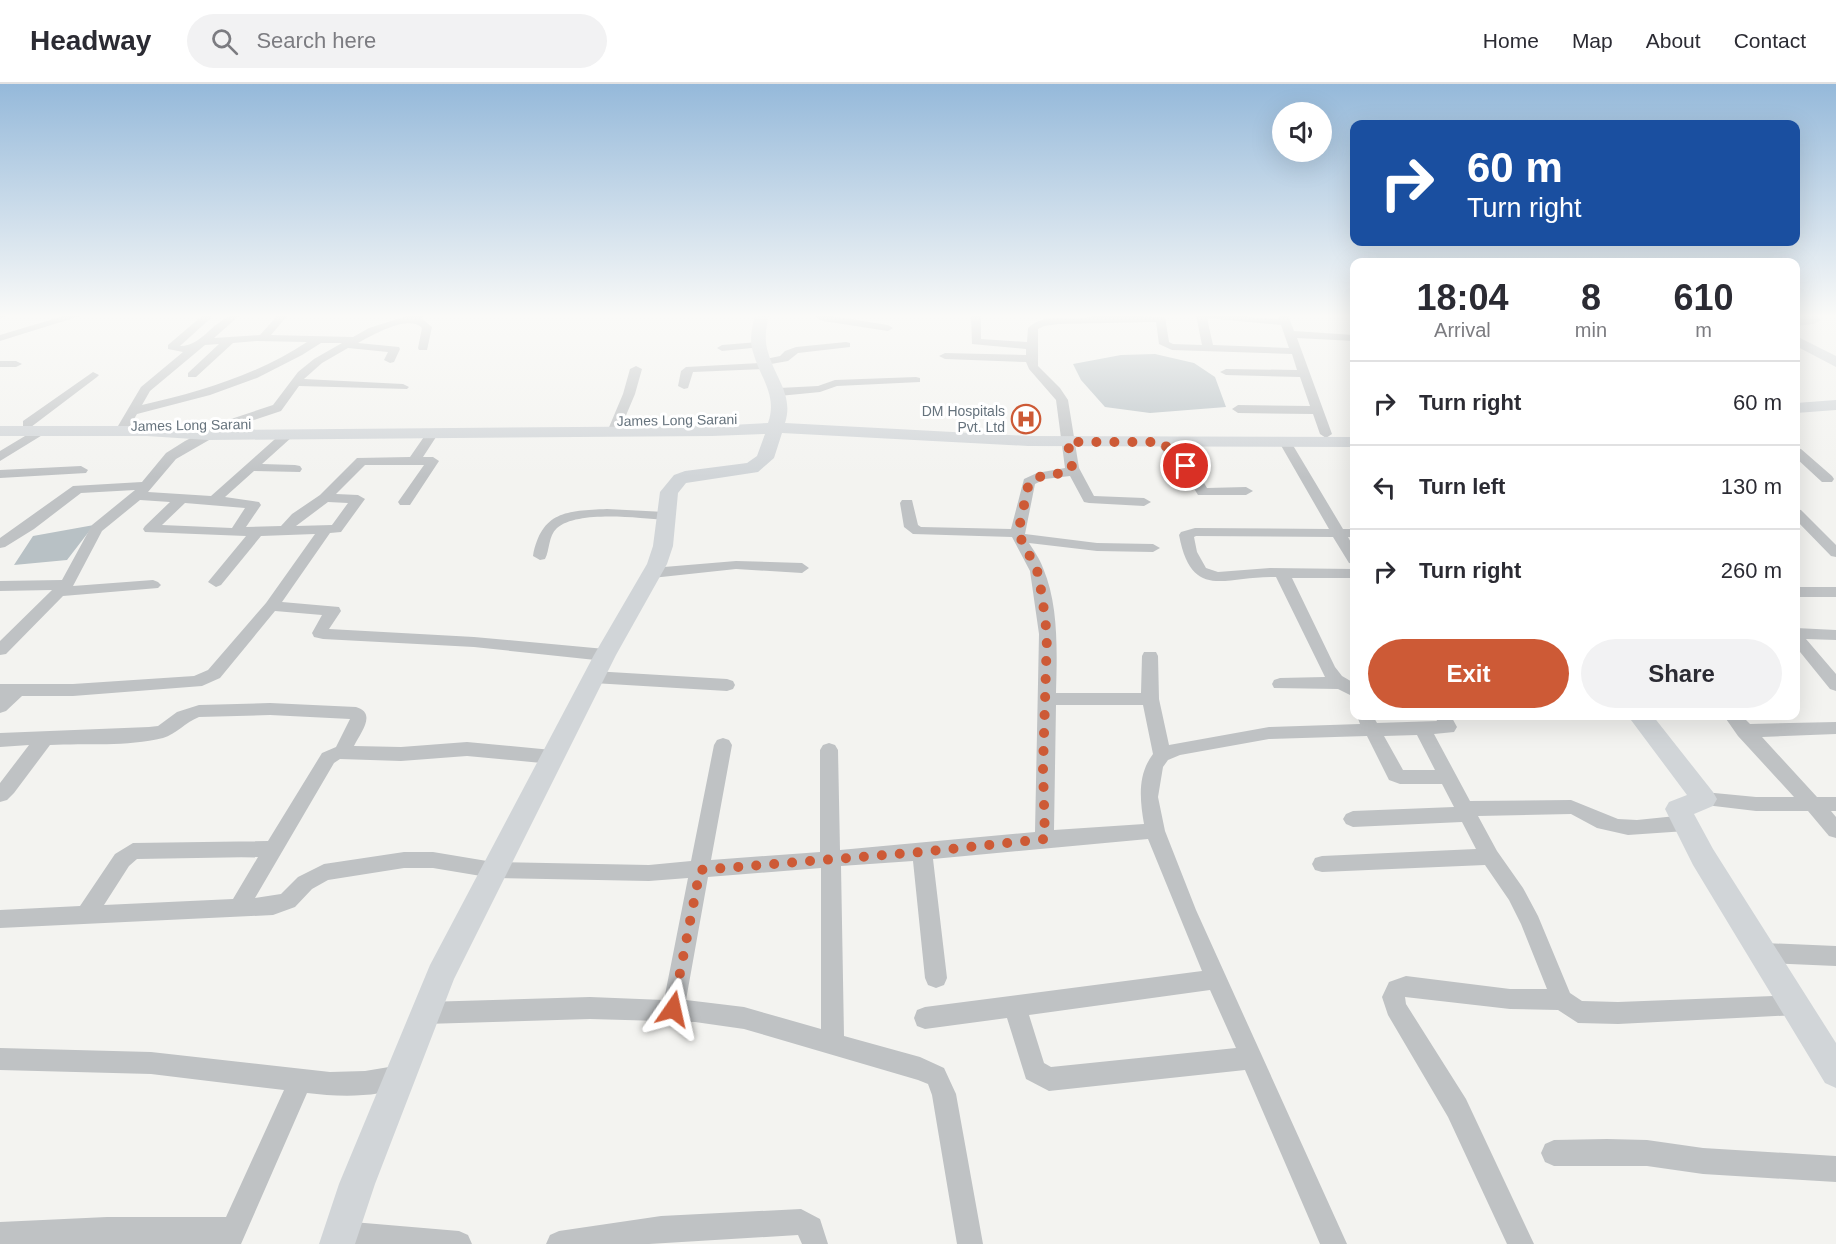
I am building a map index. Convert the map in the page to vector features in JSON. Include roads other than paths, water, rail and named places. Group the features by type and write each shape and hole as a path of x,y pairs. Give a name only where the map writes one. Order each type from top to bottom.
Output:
{"main road":[{"path":"339,1239 357,1184 441,975 605,654 652,573 663,546 669,492 680,479 691,475 752,468 765,458 777,424 779,392 768,369"},
{"path":"1800,408 1836,405"},
{"path":"1800,416 1836,414"},
{"name":"James Long Sarani","path":"0,424 34,427 128,419 226,425 615,427"},
{"path":"0,430 34,427 208,435 432,434 777,424 1163,442 1285,441 1350,434"},
{"path":"1066,437 1328,438 1350,441"},
{"path":"1643,720 1704,799 1678,809 1703,857 1834,1067"}],"street":[{"path":"128,419 145,389 169,369"},
{"path":"192,375 198,369"},
{"path":"128,419 269,369"},
{"path":"0,650 75,574 92,535 99,525 142,491 171,456 226,425 254,418 277,408 308,369"},
{"path":"615,427 630,394 636,369"},
{"path":"684,386 687,371 690,369"},
{"path":"1036,369 1056,390 1062,400 1072,468 1089,499 1144,501"},
{"path":"1302,369 1328,438"},
{"path":"1226,372 1304,374"},
{"path":"0,457 93,375"},
{"path":"779,392 811,390 835,383 916,380"},
{"path":"296,382 403,387"},
{"path":"1238,409 1317,410"},
{"path":"214,500 288,434"},
{"path":"414,461 432,434"},
{"path":"1285,441 1350,553"},
{"path":"1163,442 1175,459 1186,466 1203,492 1246,491"},
{"path":"1800,455 1827,479"},
{"path":"285,530 297,517 325,498 362,461 432,461 405,502"},
{"path":"251,467 295,470"},
{"path":"1045,839 1043,768 1047,635 1037,570 1019,536 1029,482 1042,476 1069,472 1072,468"},
{"path":"0,474 81,470"},
{"path":"0,544 29,526 78,489 142,491 182,498 254,505 236,532"},
{"path":"182,498 150,529 236,532 336,529 358,499 325,498"},
{"path":"908,502 911,527 918,531 1019,536 1067,545 1153,548"},
{"path":"540,556 544,538 550,526 562,520 613,514 665,516"},
{"path":"1800,517 1836,553"},
{"path":"0,690 73,690 196,682 214,674 272,606 326,529"},
{"path":"216,582 257,531"},
{"path":"1350,533 1195,532 1186,535 1192,563 1203,575 1276,572 1282,574 1350,573"},
{"path":"652,573 736,565 802,568"},
{"path":"1282,574 1328,670 1348,687"},
{"path":"0,586 62,589 153,585"},
{"path":"1800,592 1836,592"},
{"path":"272,606 333,611 320,630 323,634 484,643 605,654"},
{"path":"1800,635 1836,635"},
{"path":"1800,640 1836,685"},
{"path":"1150,656 1150,699 1162,755"},
{"path":"593,677 727,685"},
{"path":"1280,684 1348,687"},
{"path":"0,707 18,690"},
{"path":"1046,699 1150,699"},
{"path":"0,740 149,734 163,731 183,716 199,711 270,710 356,713 359,715 358,722 342,752"},
{"path":"1334,1244 1217,979 1155,831 1149,797 1154,766 1162,755 1178,749 1269,733 1368,722 1422,728 1448,727 1445,720"},
{"path":"1735,720 1836,830"},
{"path":"1368,722 1395,775 1400,777 1449,777"},
{"path":"1422,728 1490,857 1516,894 1531,922 1562,1000 1578,1012 1617,1013 1796,1005"},
{"path":"1744,731 1836,728"},
{"path":"0,795 44,739"},
{"path":"673,1009 723,745"},
{"path":"239,907 328,758 334,753 410,754 467,750 552,757"},
{"path":"829,750 833,1045"},
{"path":"1704,799 1813,805 1836,804"},
{"path":"1353,819 1571,807 1581,808 1611,825 1626,827 1686,823"},
{"path":"0,919 281,904 288,901 305,883 324,872 380,863 433,860 494,870 649,873 1155,831"},
{"path":"86,915 122,860 133,851 272,849"},
{"path":"922,852 936,978"},
{"path":"1322,864 1490,857"},
{"path":"1764,953 1836,956"},
{"path":"925,1018 1217,979"},
{"path":"1521,1244 1462,1119 1396,1008 1393,997 1397,989 1406,986 1510,999 1562,1000"},
{"path":"1015,1006 1034,1071 1049,1078 1253,1058"},
{"path":"425,1013 590,1008 673,1009 744,1018 920,1069 936,1076 944,1094 970,1244"},
{"path":"0,1059 151,1063 245,1072 300,1082 365,1083 401,1077"},
{"path":"0,1235 107,1230 230,1237 300,1082"},
{"path":"1554,1153 1637,1153 1703,1161 1836,1169"},
{"path":"559,1244 661,1229 801,1222 811,1228 815,1244"},
{"path":"339,1239 459,1244"}],"place":[{"name":"DM Hospitals Pvt. Ltd","path":"1026,419"}]}
